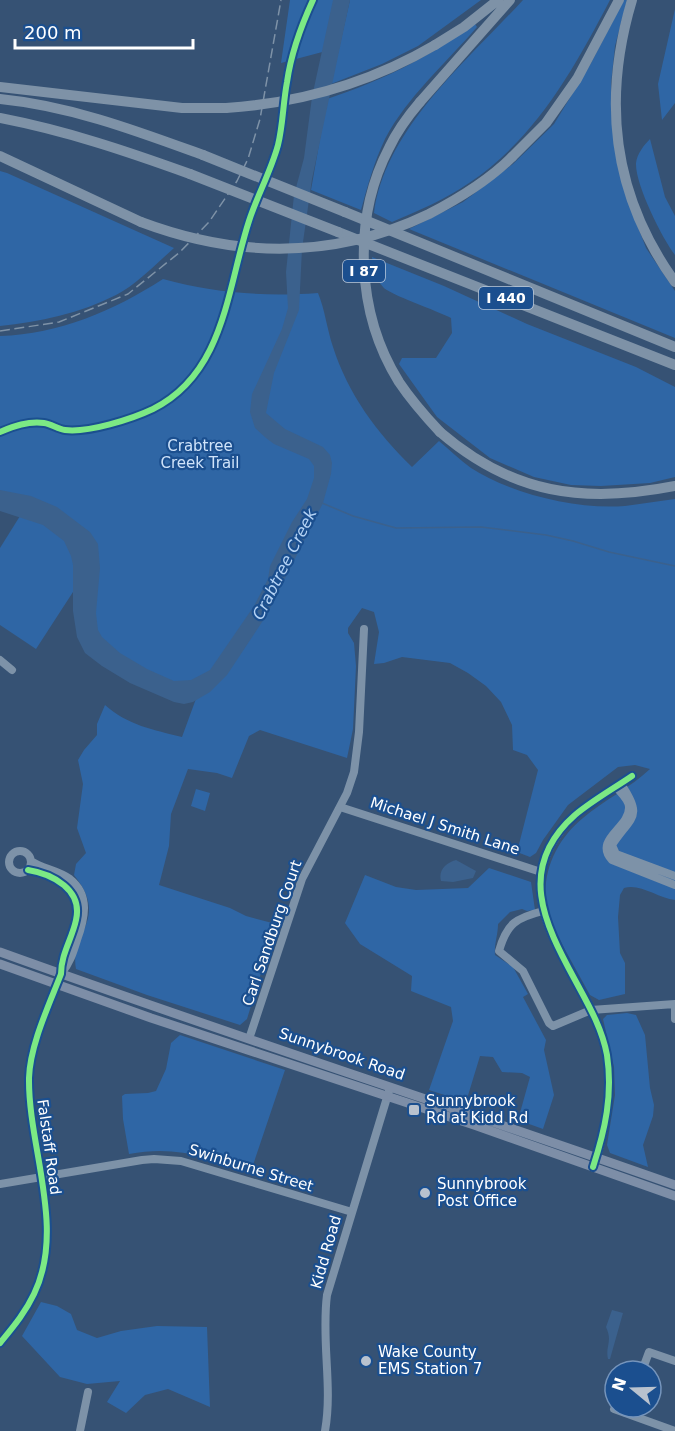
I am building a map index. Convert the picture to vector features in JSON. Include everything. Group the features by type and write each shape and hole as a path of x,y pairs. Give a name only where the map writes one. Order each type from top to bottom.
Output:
{"highway":[{"path":"0,87 172,108 258,106 298,100 360,82 399,65 464,27 498,0"},
{"name":"I 87","path":"510,0 402,124 378,172 369,204 363,256 369,306 386,358 399,381 440,432 472,457 498,471 551,490 581,494 629,494 675,486"},
{"path":"0,156 141,222 197,240 240,247 305,248 352,241 407,224 444,206 474,188 512,157 546,123 577,79 619,0"},
{"path":"632,0 622,34 616,71 615,108 618,146 626,181 644,232 675,282"},
{"name":"I 440","path":"0,99 72,111 203,155 675,347"},
{"name":"I 440","path":"0,118 44,127 116,147 190,174 675,365"}],"main road":[{"name":"Sunnybrook Road","path":"0,952 675,1185"},
{"name":"Sunnybrook Road","path":"0,964 675,1196"},
{"path":"196,1033 207,1032 239,1041 249,1039"}],"street":[{"name":"Carl Sandburg Court","path":"249,1039 302,879 340,807 354,772 358,753 364,629"},
{"path":"0,660 12,670"},
{"path":"593,1167 608,1117 609,1082 604,1043 591,1010 550,931 543,911 541,872 553,842 568,822 632,776"},
{"path":"619,785 634,805 631,820 612,846 616,854 675,876"},
{"path":"619,785 629,807 626,817 609,837 606,847 607,855 612,860 675,885"},
{"name":"Michael J Smith Lane","path":"340,807 541,872"},
{"name":"Falstaff Road","path":"0,1343 24,1314 43,1270 47,1226 30,1104 29,1076 33,1053 61,974 69,965 83,925 85,912 84,900 79,888 71,880 60,872 31,861 23,852 15,854 11,858 10,865 14,871 21,873 28,870 64,883 75,900 76,918 61,962 61,974"},
{"path":"28,870 31,861"},
{"path":"543,911 522,916 511,924 503,937 499,951 523,971 549,1023 553,1026 591,1010 675,1004 675,1019"},
{"name":"Kidd Road","path":"325,1431 328,1413 325,1315 332,1277 391,1086"},
{"name":"Swinburne Street","path":"0,1184 154,1159 181,1161 352,1212"},
{"path":"646,1359 649,1352 675,1361"},
{"path":"80,1431 88,1392"},
{"path":"648,1419 675,1431"}],"green space":[{"path":"290,0 343,0 326,51 281,63"},
{"path":"350,0 481,0 418,46 382,64 331,84"},
{"path":"523,0 610,0 582,52 551,101 514,146 493,165 451,194 392,222 374,213 381,182 394,153 411,125 455,72"},
{"path":"624,0 627,0 615,46 611,83 614,146 628,201 646,248 675,291 675,338 409,229 463,202 513,164 554,124 590,65"},
{"path":"675,9 675,103 662,120 658,84"},
{"path":"475,24 477,27 404,109 394,124 378,156 361,210 311,190 327,99 368,84 404,67 439,48"},
{"path":"650,139 665,197 675,216 675,255 650,210 637,172 638,156"},
{"path":"0,171 174,248 131,286 103,301 60,316 0,326"},
{"path":"372,257 444,286 527,324 636,367 675,387 675,477 650,483 571,485 534,477 490,458 437,417 399,364 402,358 436,358 452,333 451,318 383,287 376,276"},
{"name":"Crabtree Creek Trail","path":"163,279 201,288 240,293 318,293 339,364 355,397 387,441 412,467 439,441 471,468 487,477 525,493 545,498 566,503 606,507 675,499 675,900 636,887 624,888 620,895 618,917 620,953 625,963 625,994 599,1000 590,995 559,937 549,913 545,891 549,867 566,835 591,812 650,769 635,765 618,767 568,805 536,853 530,857 517,852 538,770 527,755 513,750 512,725 501,702 486,686 450,663 402,657 374,664 379,632 374,612 362,608 348,628 348,633 354,643 356,666 353,729 347,758 260,730 249,736 232,778 217,773 188,769 171,814 169,846 159,885 230,908 246,916 276,924 247,1019 240,1025 76,969 75,956 89,915 89,903 74,875 76,864 86,853 77,828 83,784 78,760 97,735 97,724 105,705 132,722 182,737 197,696 97,659 84,575 36,649 0,625 0,548 25,508 0,501 0,336 65,326 105,311"},
{"path":"196,789 210,793 205,811 191,806"},
{"path":"489,868 531,882 535,910 522,909 510,912 498,924 495,955 513,967 528,994 523,997 546,1040 544,1050 554,1095 543,1129 518,1120 530,1077 522,1073 502,1072 493,1057 480,1056 466,1102 429,1090 453,1021 451,1007 411,991 412,976 360,944 345,923 365,875 396,887 416,890 468,888"},
{"path":"627,1013 636,1015 645,1035 654,1105 653,1116 643,1145 648,1167 610,1153 607,1145 615,1095 614,1067 603,1019 607,1015"},
{"path":"180,1035 285,1070 251,1171 191,1154 161,1151 129,1154 122,1096 156,1091 166,1069 171,1043"},
{"path":"41,1302 57,1306 71,1314 77,1330 97,1338 121,1331 157,1326 207,1327 210,1407 168,1389 145,1395 126,1413 107,1402 120,1381 87,1384 60,1377 22,1336"}],"water":[{"name":"Crabtree Creek","path":"333,0 350,0 312,179 302,249 299,310 274,373 266,413 285,429 323,447 330,455 331,474 323,503 266,616 227,675 210,692 193,702 184,704 174,702 130,683 85,653 77,637 73,611 73,565 64,541 43,525 0,511 0,490 31,496 57,507 90,532 98,544 100,568 96,613 98,630 102,637 120,653 174,681 191,680 210,670 254,606 268,579 270,566 292,522 307,499 314,478 314,466 309,459 274,444 266,438 255,428 250,412 252,394 282,329 288,308 286,272 294,195 304,158 312,97"},
{"path":"456,860 476,871 473,878 453,882 441,881 440,877 444,868"},
{"path":"612,1310 623,1313 610,1359 608,1359 607,1351 609,1336 606,1327"}],"waterway":[{"path":"322,503 353,516 396,528 481,527 546,535 609,552 675,566"}],"railway":[{"path":"0,331 59,322 128,294 180,252 209,222 237,181 248,159 260,119 281,0"}],"cycle path":[{"path":"0,432 32,423 44,423 62,429 75,430 122,421 153,409 177,393 195,374 220,327 249,221 275,155 280,137 291,61 313,0"},
{"path":"593,1167 607,1112 609,1084 607,1055 594,1016 564,959 546,916 541,896 541,875 546,855 557,835 575,815 632,776"},
{"path":"0,1343 30,1301 43,1269 47,1242 46,1215 30,1104 30,1065 41,1025 61,974 77,909 75,900 64,885 47,875 28,870"}],"place":[{"name":"Sunnybrook Rd at Kidd Rd","path":"414,1110"},
{"name":"Sunnybrook Post Office","path":"425,1193"},
{"name":"Wake County EMS Station 7","path":"366,1361"}]}
